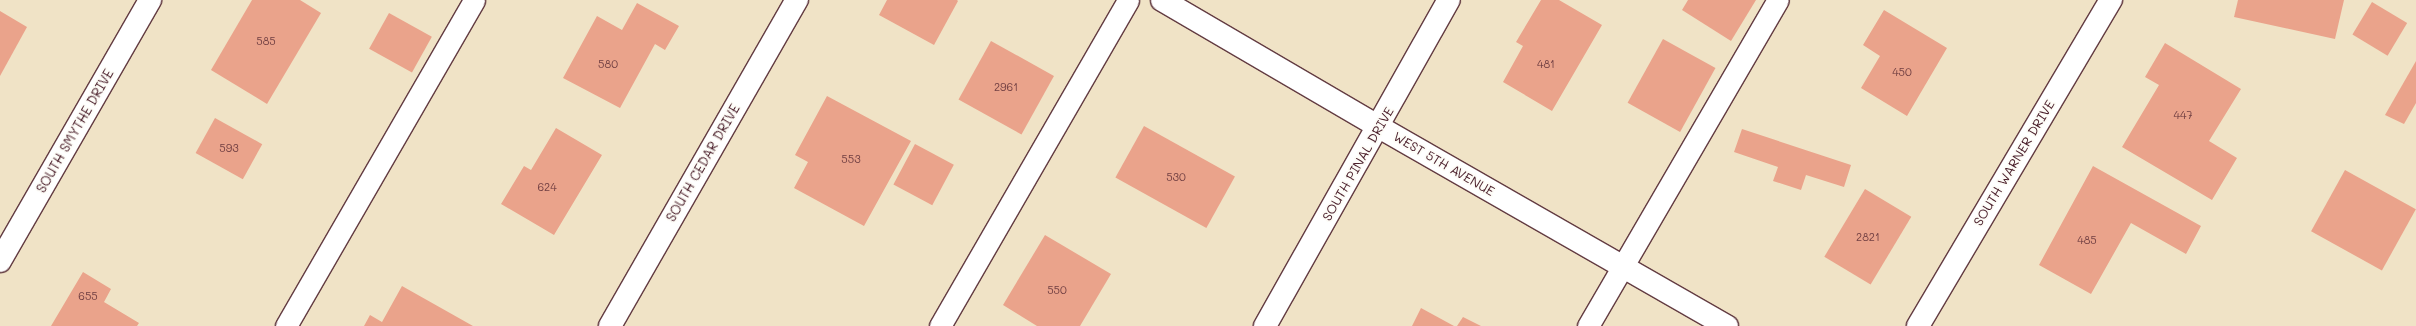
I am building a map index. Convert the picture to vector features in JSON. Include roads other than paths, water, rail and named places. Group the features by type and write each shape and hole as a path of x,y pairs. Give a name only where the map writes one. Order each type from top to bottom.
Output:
{"street":[{"name":"SOUTH SMYTHE DRIVE","path":"0,261 150,0"},
{"name":"SOUTH CEDAR DRIVE","path":"610,326 797,0"},
{"name":"WEST 5TH AVENUE","path":"1162,0 1379,127 1727,326"},
{"name":"SOUTH PINAL DRIVE","path":"1265,326 1379,127 1449,0"},
{"name":"SOUTH WARNER DRIVE","path":"1918,326 2111,0"}],"lane":[{"path":"286,326 474,0"},
{"path":"940,326 1128,0"},
{"path":"1588,326 1778,0"}]}
